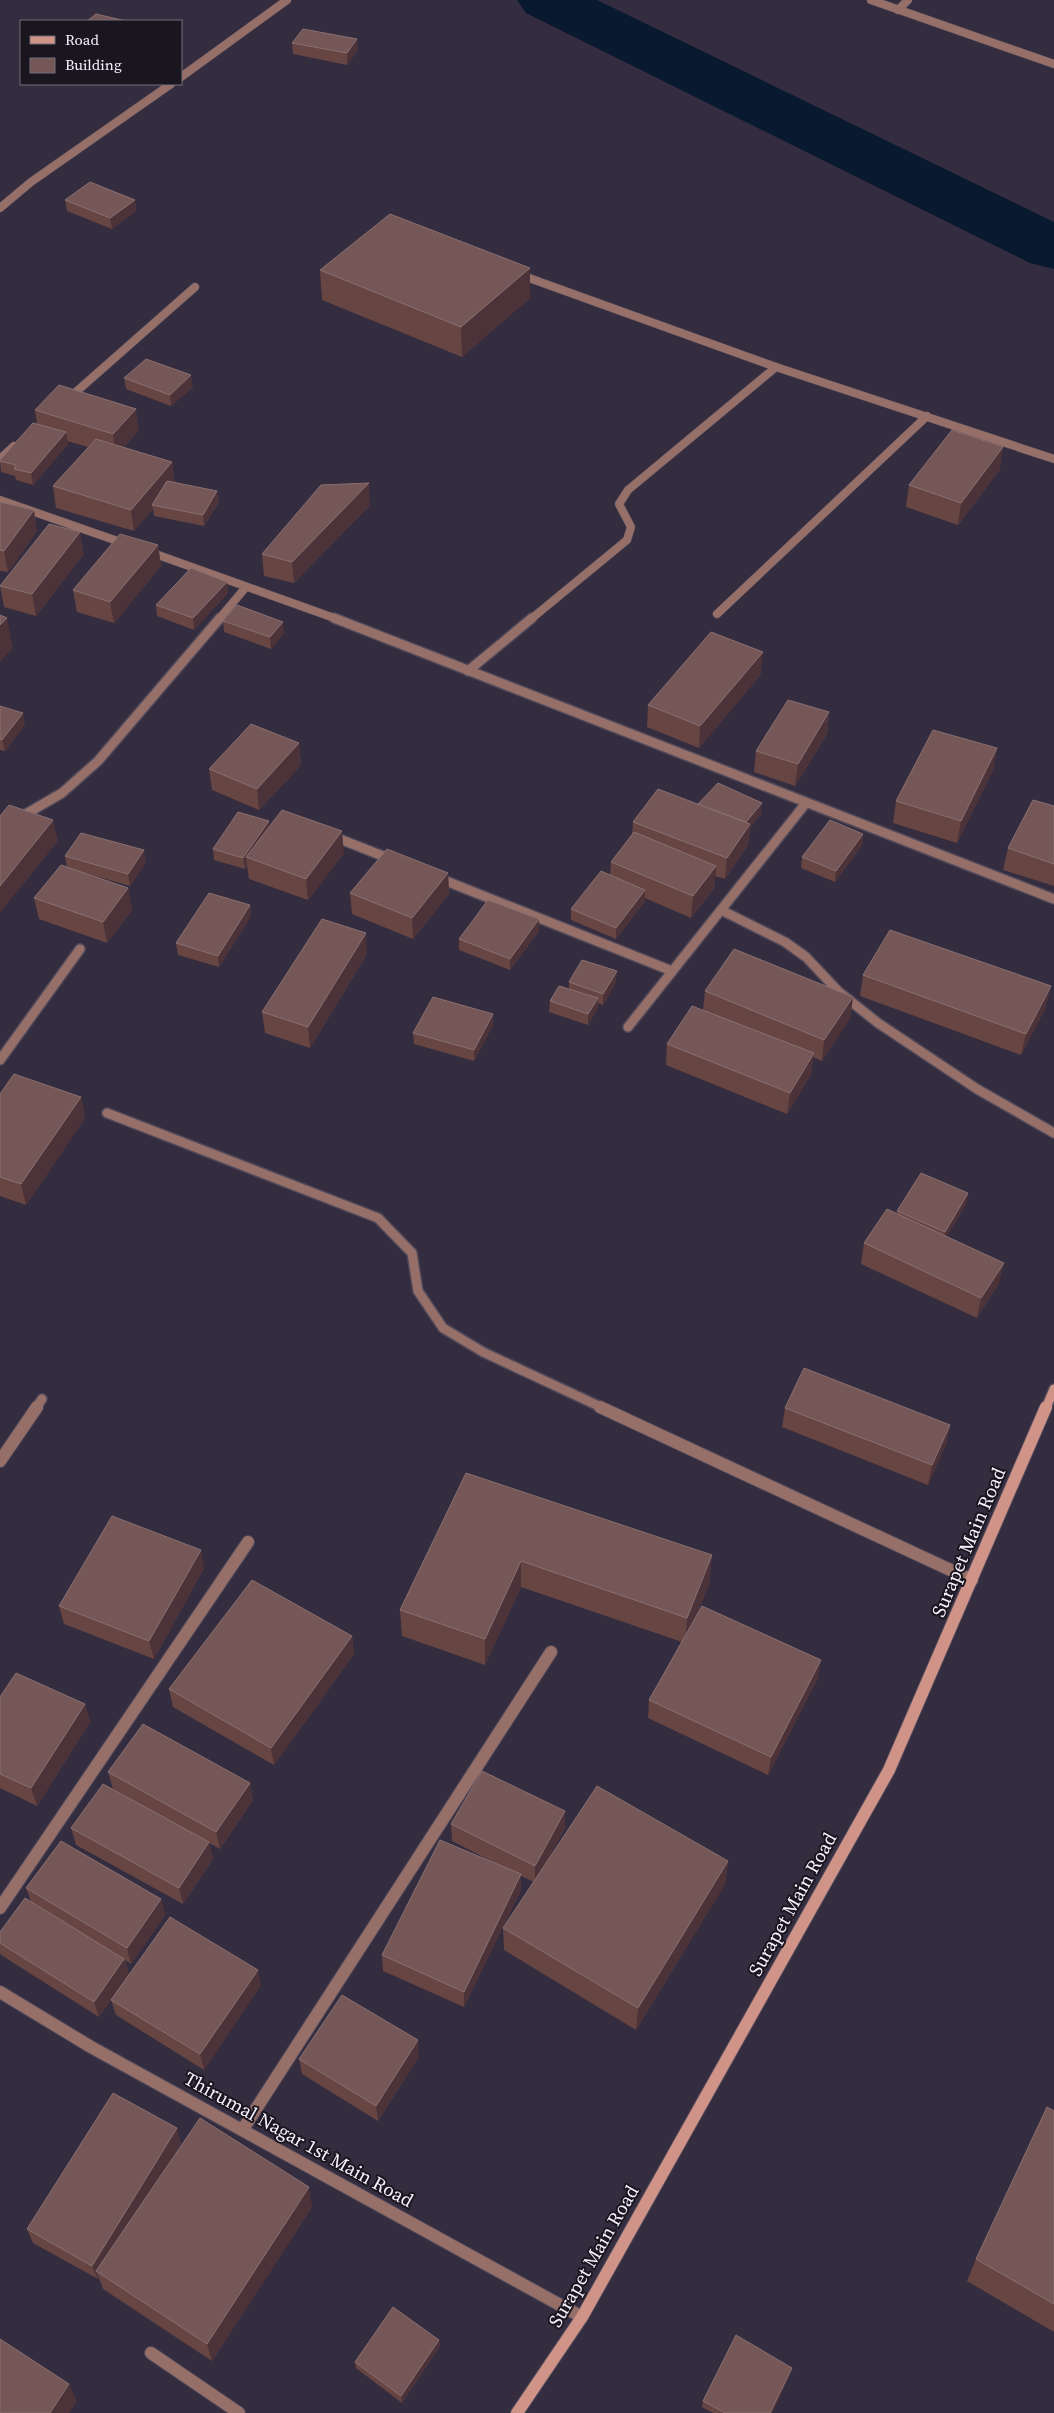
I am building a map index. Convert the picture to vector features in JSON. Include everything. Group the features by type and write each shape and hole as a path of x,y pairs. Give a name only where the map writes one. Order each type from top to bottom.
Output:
{"main road":[{"name":"Surapet Main Road","path":"517,2413 582,2317 889,1770 1054,1392"}],"street":[{"path":"182,75 287,0"},
{"path":"871,0 1054,64"},
{"path":"898,10 908,0"},
{"path":"0,208 31,182 170,85"},
{"path":"513,273 776,367 1054,459"},
{"path":"58,408 196,287"},
{"path":"468,671 627,540 631,527 619,504 628,490 776,367"},
{"path":"717,614 927,416"},
{"path":"0,459 22,440"},
{"path":"0,500 246,587 468,671 1054,899"},
{"path":"0,829 62,793 98,761 246,587"},
{"path":"628,1027 806,804"},
{"path":"327,834 400,863"},
{"path":"427,874 672,971"},
{"path":"721,910 785,942 806,957 839,992 878,1023 977,1089 1054,1134"},
{"path":"0,1060 80,949"},
{"path":"107,1113 378,1218 412,1253 418,1291 443,1328 484,1352 972,1580"},
{"path":"0,1461 42,1399"},
{"path":"0,1908 248,1542"},
{"path":"243,2129 552,1652"},
{"name":"Thirumal Nagar 1st Main Road","path":"0,1992 91,2047 582,2317"},
{"path":"151,2353 239,2413"}],"building":[{"path":"96,14 122,20 88,20"},
{"path":"303,29 357,39 347,53 292,43"},
{"path":"90,182 135,200 110,218 65,200"},
{"path":"390,214 530,268 461,327 320,270"},
{"path":"146,359 191,375 170,395 124,378"},
{"path":"59,385 136,409 113,434 35,410"},
{"path":"33,423 66,432 31,473 14,469 16,465 0,461 0,460"},
{"path":"952,430 1003,447 961,503 909,485"},
{"path":"96,439 172,462 131,510 53,486"},
{"path":"167,481 217,491 203,515 152,505"},
{"path":"369,483 292,562 262,554 321,485"},
{"path":"0,502 34,510 4,551 0,550"},
{"path":"49,524 80,532 32,594 0,586"},
{"path":"120,534 158,545 110,602 73,590"},
{"path":"191,568 227,582 193,618 156,605"},
{"path":"237,605 283,622 270,637 223,621"},
{"path":"0,615 7,618 0,625"},
{"path":"711,632 763,652 700,726 648,705"},
{"path":"788,700 829,712 798,764 756,751"},
{"path":"0,706 23,713 2,740 0,739"},
{"path":"251,724 299,743 257,789 209,769"},
{"path":"933,730 997,748 961,821 896,801"},
{"path":"718,783 762,803 746,822 698,804"},
{"path":"658,789 750,824 727,858 633,822"},
{"path":"1033,800 1054,806 1054,864 1008,848"},
{"path":"9,805 53,820 0,886 0,816"},
{"path":"282,810 342,831 306,879 246,857"},
{"path":"238,812 269,821 243,858 213,849"},
{"path":"830,820 863,834 836,871 802,857"},
{"path":"634,832 716,866 693,896 611,862"},
{"path":"81,833 144,850 128,874 65,856"},
{"path":"387,849 448,873 412,918 350,893"},
{"path":"61,865 128,888 103,922 34,898"},
{"path":"601,871 645,890 616,928 571,909"},
{"path":"209,893 250,905 218,956 176,943"},
{"path":"488,900 539,919 510,959 459,939"},
{"path":"322,919 366,933 308,1027 262,1012"},
{"path":"890,930 1051,986 1026,1034 863,975"},
{"path":"734,949 853,997 824,1040 705,991"},
{"path":"582,960 617,971 603,994 569,982"},
{"path":"559,986 598,998 588,1014 550,1001"},
{"path":"433,997 493,1014 474,1050 413,1033"},
{"path":"692,1006 814,1053 790,1093 667,1044"},
{"path":"14,1074 81,1097 21,1184 0,1177 0,1094"},
{"path":"921,1173 968,1193 945,1232 897,1211"},
{"path":"887,1209 1004,1263 981,1298 864,1243"},
{"path":"804,1368 950,1425 932,1465 785,1408"},
{"path":"466,1473 712,1555 687,1618 521,1561 485,1639 400,1610"},
{"path":"112,1516 201,1550 149,1641 59,1606"},
{"path":"252,1580 352,1636 271,1748 169,1689"},
{"path":"702,1606 821,1660 771,1757 649,1700"},
{"path":"16,1673 85,1704 31,1788 0,1774 0,1697"},
{"path":"143,1724 250,1783 216,1832 108,1772"},
{"path":"482,1771 565,1811 535,1866 451,1824"},
{"path":"103,1784 209,1842 179,1888 71,1828"},
{"path":"597,1786 728,1861 638,2008 503,1928"},
{"path":"440,1840 521,1874 464,1992 382,1955"},
{"path":"61,1841 161,1899 127,1948 26,1888"},
{"path":"25,1898 124,1959 94,2002 0,1943 0,1932"},
{"path":"170,1917 258,1970 200,2054 111,2000"},
{"path":"342,1995 418,2040 376,2106 299,2059"},
{"path":"113,2093 177,2128 92,2266 27,2229"},
{"path":"1047,2107 1054,2111 1054,2304 976,2259"},
{"path":"200,2118 309,2187 207,2344 96,2271"},
{"path":"393,2307 439,2340 401,2396 355,2362"},
{"path":"736,2335 792,2368 770,2413 725,2413 703,2401"},
{"path":"0,2339 69,2384 50,2413 0,2413"}],"waterway":[{"path":"548,0 1054,248"}]}
